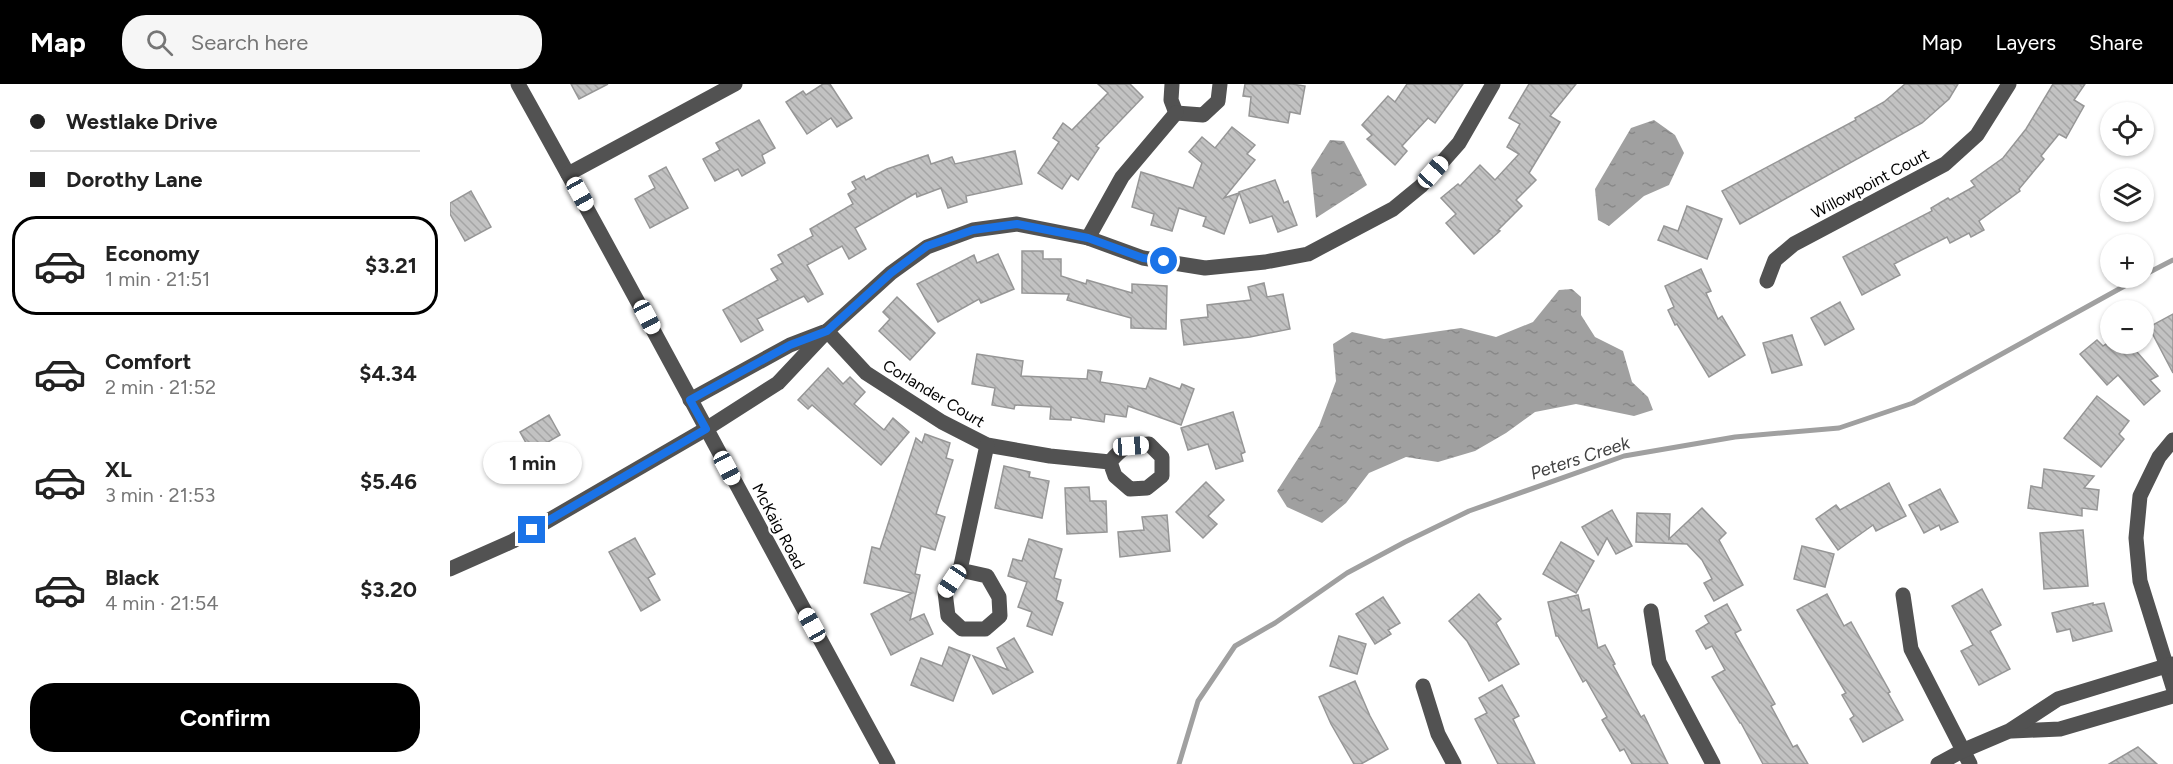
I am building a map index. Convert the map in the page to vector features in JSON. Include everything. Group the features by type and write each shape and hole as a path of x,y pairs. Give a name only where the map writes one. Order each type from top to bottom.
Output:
{"street":[{"name":"McKaig Road","path":"518,84 888,764"},
{"path":"568,174 735,84"},
{"path":"1172,84 1171,100 1176,113"},
{"path":"1176,113 1203,115 1218,101 1220,84"},
{"path":"450,569 513,541 706,429 778,383 827,331 891,273 927,246 973,230 1017,224 1088,238 1143,258 1205,268 1265,262 1308,254 1393,209 1421,186 1459,142 1493,84"},
{"name":"Willowpoint Court","path":"1767,282 1775,260 1794,243 1945,164 1977,135 2009,84"},
{"path":"1088,238 1122,177 1176,113"},
{"path":"690,400 790,345 827,331"},
{"name":"Corlander Court","path":"827,331 866,372 942,422 987,445 1050,456 1110,462"},
{"path":"2173,440 2158,457 2140,496 2136,538 2140,581 2170,665 2173,687"},
{"path":"960,570 987,445"},
{"path":"1903,595 1911,649 1966,757"},
{"path":"1651,611 1659,662 1713,764"},
{"path":"1938,764 1966,757 2058,699 2170,665"},
{"path":"1423,686 1438,734 1454,764"},
{"path":"2009,731 2060,729 2173,696"}],"water":[{"path":"1654,120 1675,135 1684,153 1669,185 1644,196 1609,226 1598,220 1595,189 1631,128"},
{"path":"1330,140 1344,141 1367,185 1316,218 1311,170"},
{"path":"1572,289 1581,297 1581,315 1595,337 1623,351 1632,382 1648,397 1653,410 1634,416 1576,404 1535,412 1506,433 1475,451 1438,462 1406,457 1369,473 1346,503 1322,523 1287,507 1277,491 1319,426 1336,381 1333,344 1352,332 1384,339 1461,328 1496,337 1533,322 1559,290"}],"building":[{"path":"571,84 608,84 579,99"},
{"path":"823,84 830,84 852,118 837,127 831,118 807,134 786,102 803,91 806,95"},
{"path":"1098,84 1130,84 1143,97 1096,146 1099,148 1078,180 1071,175 1062,189 1038,173 1059,142 1053,138 1063,123 1072,130 1108,93"},
{"path":"1245,84 1305,86 1300,114 1290,112 1288,123 1249,116 1251,97 1243,96"},
{"path":"1407,84 1463,84 1435,123 1428,118 1402,146 1407,151 1395,165 1367,139 1372,135 1362,125 1388,96 1395,102"},
{"path":"1529,84 1576,84 1550,116 1560,122 1529,173 1536,180 1516,200 1522,206 1498,230 1500,231 1474,254 1446,223 1456,214 1441,198 1458,184 1460,186 1480,165 1495,180 1519,154 1507,147 1520,124 1509,118"},
{"path":"1905,84 1958,84 1949,99 1922,123 1740,224 1722,191 1856,120 1855,118 1884,102"},
{"path":"2053,84 2085,84 2074,100 2084,106 2066,138 2059,134 2041,156 2044,159 2019,189 2020,191 1979,221 1984,230 1971,237 1969,233 1950,243 1947,237 1894,264 1900,275 1862,295 1843,257 1932,211 1931,208 1948,198 1950,200 1975,186 1971,181 2003,158 2026,129"},
{"path":"759,120 775,148 762,155 765,163 742,176 738,169 715,181 703,159 720,150 716,143"},
{"path":"1232,127 1255,145 1247,154 1255,160 1224,198 1239,193 1224,234 1203,226 1206,217 1179,208 1172,231 1151,225 1154,214 1132,207 1141,172 1193,188 1202,163 1189,152 1202,137 1215,148"},
{"path":"1015,151 1022,184 966,196 967,202 948,208 941,188 917,197 916,193 855,228 866,249 849,259 842,246 807,265 823,294 808,302 804,296 757,319 763,330 741,342 723,310 778,280 771,269 783,263 778,255 813,236 810,229 853,204 848,194 856,189 852,182 864,176 866,180 887,169 928,155 931,164 952,157 955,164"},
{"path":"666,167 688,208 650,228 635,199 655,188 649,176"},
{"path":"1275,180 1284,203 1288,201 1297,225 1278,232 1272,216 1250,223 1239,192"},
{"path":"471,191 491,227 465,241 450,214 450,203"},
{"path":"1687,206 1722,219 1707,259 1658,240 1664,226 1678,231"},
{"path":"1022,251 1043,251 1043,259 1061,259 1061,276 1086,284 1087,280 1132,293 1132,284 1167,286 1166,329 1131,328 1131,318 1067,300 1069,294 1022,293"},
{"path":"998,254 1014,289 981,303 979,299 938,322 917,284 974,255 977,263"},
{"path":"1701,269 1711,291 1706,293 1718,319 1722,316 1745,355 1709,377 1677,324 1675,325 1668,310 1674,307 1665,286"},
{"path":"1264,283 1267,297 1283,294 1290,329 1250,337 1184,345 1181,320 1208,317 1207,305 1251,300 1248,287"},
{"path":"897,297 935,333 910,360 879,331 890,319 883,312"},
{"path":"1840,302 1854,329 1825,345 1811,318"},
{"path":"2173,314 2173,373 2154,337 2154,324"},
{"path":"1792,335 1802,365 1772,373 1763,343"},
{"path":"2097,340 2100,343 2100,354 2139,354 2158,376 2150,380 2160,391 2144,405 2118,375 2107,385 2080,354"},
{"path":"977,354 1023,361 1021,376 1087,379 1088,370 1102,372 1100,382 1146,389 1150,378 1180,389 1182,384 1194,389 1181,425 1128,406 1126,417 1105,414 1104,422 1071,417 1071,420 1050,419 1051,407 1015,405 1014,409 992,405 995,388 972,384"},
{"path":"828,368 843,384 850,377 865,392 854,404 884,430 893,418 909,432 881,465 812,405 808,409 798,400"},
{"path":"2097,396 2129,421 2119,434 2124,439 2101,467 2064,438"},
{"path":"1233,412 1245,452 1241,454 1243,461 1216,469 1208,444 1188,450 1181,428"},
{"path":"549,415 560,435 531,452 520,432"},
{"path":"925,434 950,443 946,458 953,460 936,514 945,517 935,550 921,546 915,574 920,575 910,620 924,614 933,634 891,655 871,614 912,593 864,583 872,547 880,549 916,438 922,443"},
{"path":"1004,466 1030,472 1029,477 1049,481 1042,518 995,508"},
{"path":"2044,469 2094,476 2084,488 2099,490 2097,510 2082,508 2082,516 2028,508 2031,486 2042,488"},
{"path":"1206,482 1224,500 1208,516 1217,524 1203,538 1176,512"},
{"path":"1889,483 1906,516 1876,531 1873,525 1838,550 1816,519 1836,505 1840,510"},
{"path":"1089,487 1090,501 1106,501 1107,532 1067,534 1065,488"},
{"path":"1940,489 1958,522 1941,530 1939,525 1924,533 1909,505"},
{"path":"1702,508 1726,533 1719,540 1743,585 1714,601 1704,583 1712,579 1702,560 1687,544 1636,542 1637,513 1670,514 1669,539"},
{"path":"1612,510 1632,546 1616,554 1607,538 1598,555 1582,527"},
{"path":"1167,515 1170,551 1120,557 1118,532 1144,530 1142,517"},
{"path":"2083,530 2088,586 2044,589 2040,533"},
{"path":"635,538 655,574 648,578 660,600 641,611 609,552"},
{"path":"1029,539 1062,549 1054,578 1061,580 1056,600 1063,603 1052,635 1027,626 1032,612 1018,607 1027,582 1008,576 1013,559 1022,561"},
{"path":"1561,542 1594,561 1576,593 1543,574"},
{"path":"1802,546 1834,554 1825,587 1794,579"},
{"path":"1982,589 2001,625 1990,631 2010,669 1979,685 1961,651 1973,645 1952,606"},
{"path":"1479,594 1501,619 1496,623 1519,664 1489,681 1467,641 1449,621"},
{"path":"1827,594 1844,626 1851,622 1903,720 1863,742 1850,719 1854,716 1842,695 1846,693 1797,610"},
{"path":"1578,595 1582,611 1589,609 1598,648 1605,645 1615,664 1613,665 1641,717 1644,715 1668,764 1632,764 1624,749 1620,751 1602,720 1607,717 1586,680 1583,682 1556,636 1548,602"},
{"path":"1383,597 1400,623 1388,630 1391,634 1375,644 1356,614"},
{"path":"2093,603 2093,605 2104,603 2112,631 2073,641 2070,629 2057,632 2052,613"},
{"path":"1727,604 1741,630 1735,633 1775,704 1771,706 1793,747 1797,745 1808,764 1763,764 1712,677 1725,670 1712,646 1706,649 1696,631 1709,623 1705,616"},
{"path":"1339,636 1366,644 1357,674 1330,666"},
{"path":"1014,638 1033,672 993,694 973,656 1008,670 997,648"},
{"path":"949,647 970,655 953,701 911,685 921,658 942,666"},
{"path":"1355,681 1388,749 1361,764 1354,764 1331,724 1319,697"},
{"path":"1502,685 1519,716 1513,719 1535,764 1498,764 1475,719 1487,713 1479,698"},
{"path":"2138,747 2157,764 2109,764"}],"waterway":[{"name":"Peters Creek","path":"2154,270 2173,260"},
{"name":"Peters Creek","path":"1179,764 1198,701 1235,646 1275,623 1347,573 1405,542 1469,511 1624,456 1735,437 1839,428 1913,403 2121,288"}],"route":[{"path":"532,530 706,429 690,400 790,345 827,331 891,273 927,246 973,230 1017,224 1088,238 1143,258 1164,261"}]}
